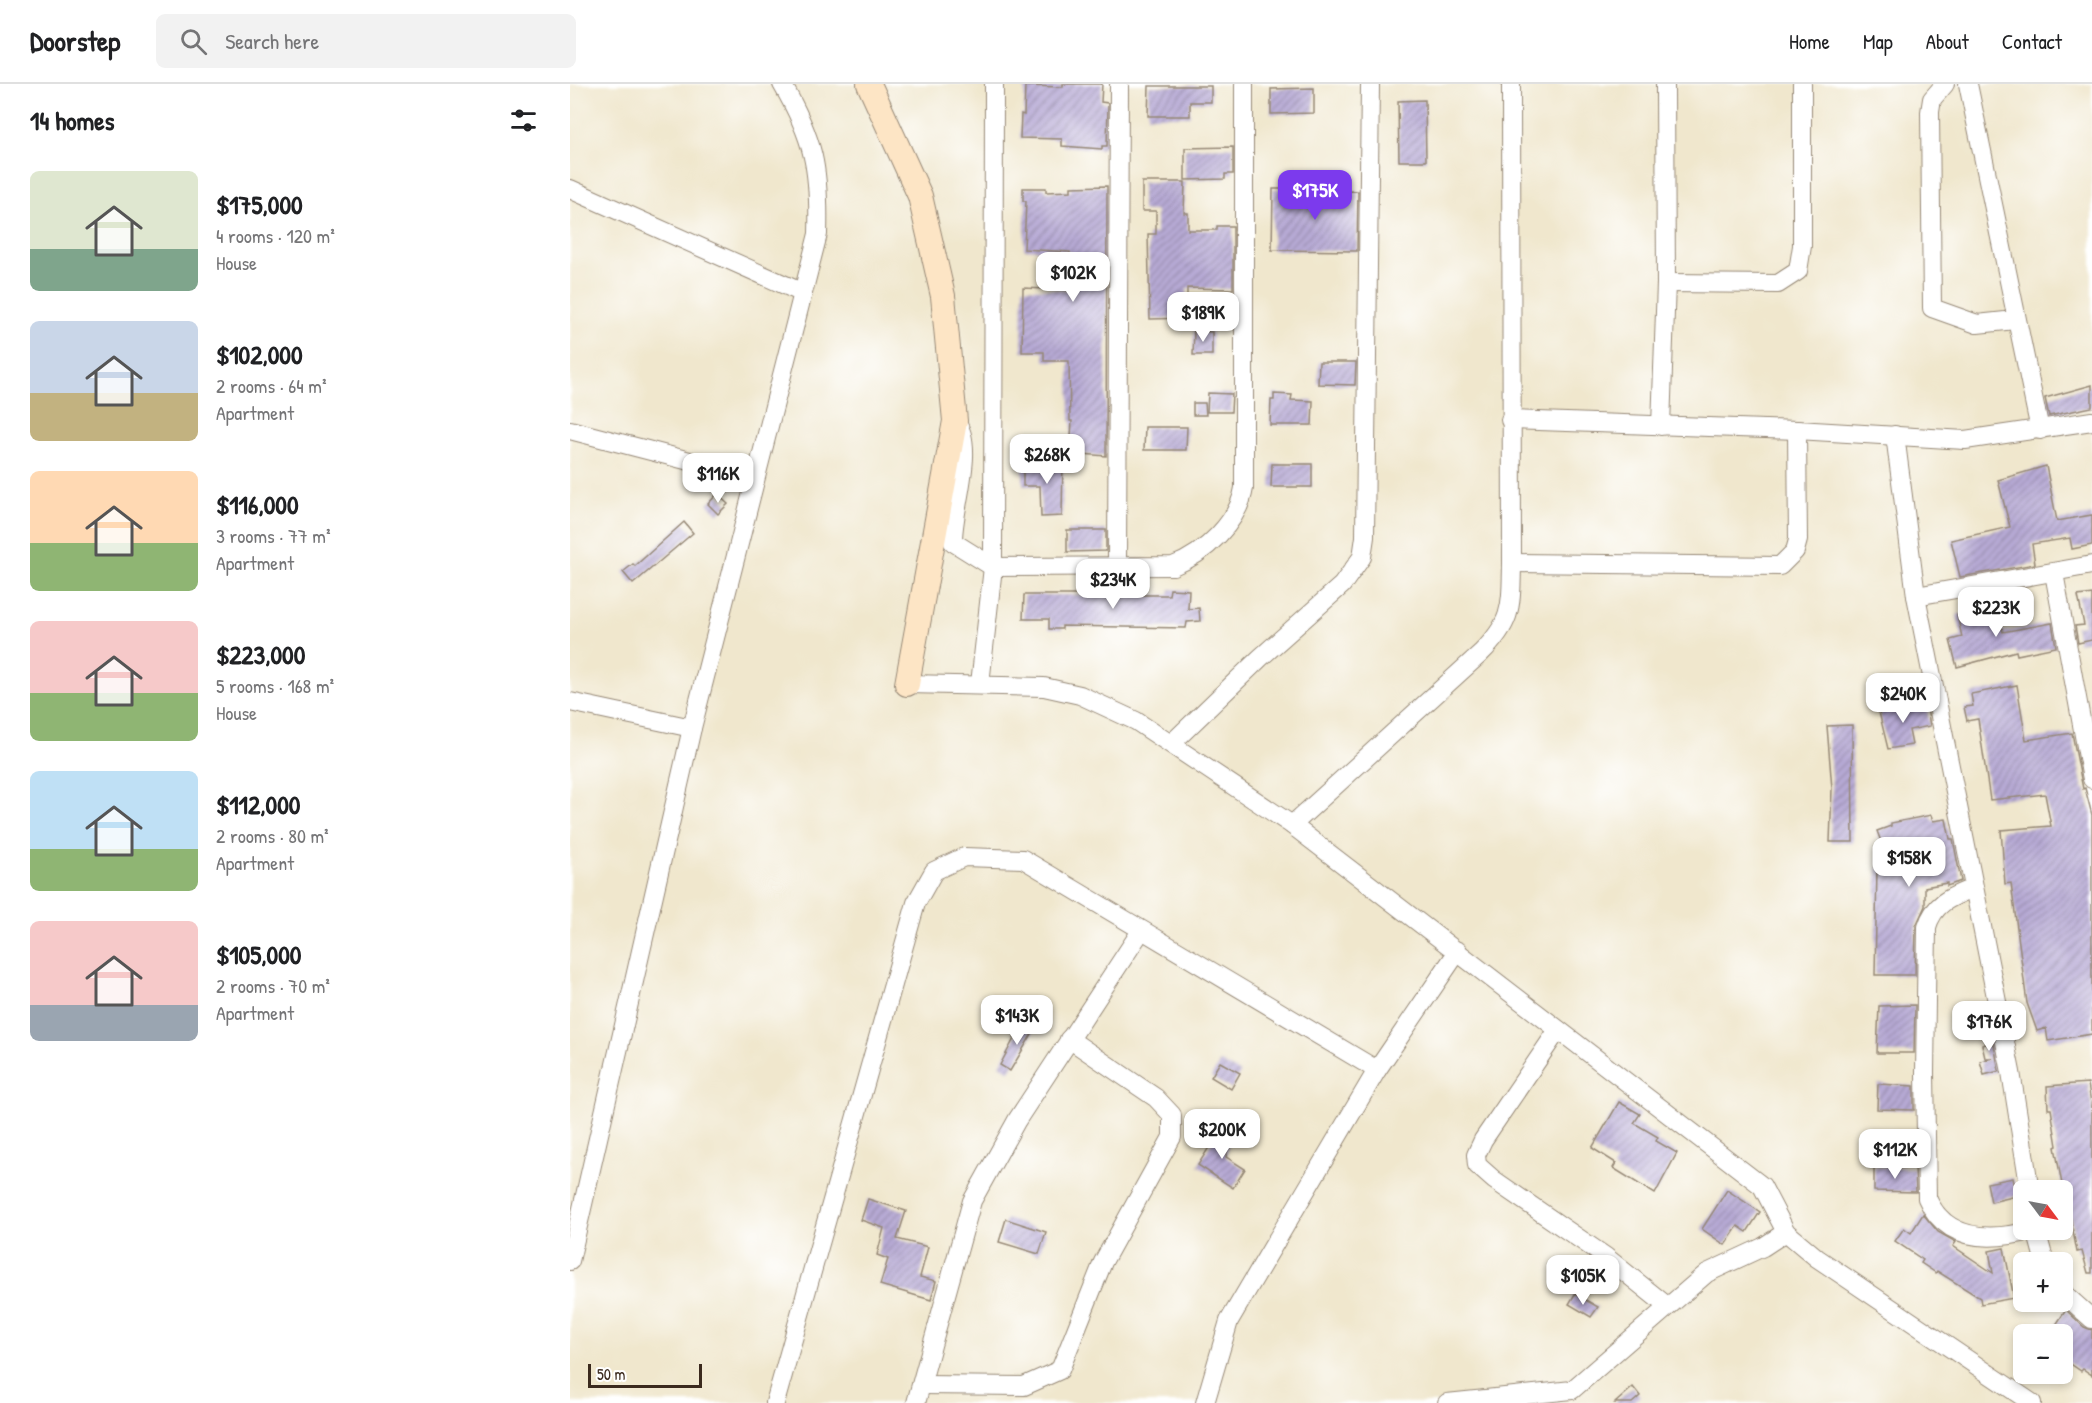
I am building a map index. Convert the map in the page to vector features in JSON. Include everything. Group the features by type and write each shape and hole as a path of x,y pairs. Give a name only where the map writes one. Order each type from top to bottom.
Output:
{"street":[{"path":"570,1261 692,728 818,234 818,185 809,137 782,84"},
{"path":"869,84 920,196 943,296 955,421 907,684 1044,687 1080,695 1109,707 1172,743 1292,825 1762,1186 1786,1232 1817,1258 2032,1403"},
{"path":"980,684 993,567 994,84"},
{"path":"1117,567 1119,84"},
{"path":"955,421 961,428 965,447 953,542 993,567 1166,567 1181,563 1229,522 1243,495 1244,84"},
{"path":"1172,743 1260,658 1342,585 1362,557 1365,537 1370,84"},
{"path":"1292,825 1494,640 1509,614 1512,563 1511,84"},
{"path":"1661,426 1666,283 1665,84"},
{"path":"1666,283 1778,284 1798,271 1802,246 1802,84"},
{"path":"1945,84 1932,99 1930,112 1932,308 1977,324 2015,320"},
{"path":"1968,84 2015,320 2040,430"},
{"path":"570,189 803,294"},
{"path":"1510,420 1797,429 1965,440 2092,421"},
{"path":"1512,563 1780,566 1796,551 1798,540 1797,429"},
{"path":"570,430 755,478"},
{"path":"1895,435 1916,596 2011,1072 2028,1180"},
{"path":"1916,596 2092,565"},
{"path":"2054,573 2092,779"},
{"path":"570,702 692,728"},
{"path":"775,1403 916,903 934,871 964,856 1023,859 1377,1070"},
{"path":"1973,888 1938,905 1931,915 1926,933 1924,1073 1927,1198 1935,1215 1949,1226 1967,1234 2013,1236"},
{"path":"1069,1039 1156,1098 1172,1115 1172,1137 1102,1262 1060,1370 1024,1386 919,1394 972,1202 1017,1120 1069,1039 1141,931"},
{"path":"1205,1403 1229,1321 1377,1070 1458,951"},
{"path":"1558,1030 1483,1140 1476,1155 1477,1165 1485,1174 1606,1257 1667,1305"},
{"path":"1447,1403 1572,1390 1667,1305 1707,1273 1763,1247 1786,1232"},
{"path":"2073,1302 2092,1319"}],"building":[{"path":"1063,84 1102,84 1101,102 1108,103 1107,146 1102,146 1102,149 1062,146 1062,139 1020,138 1025,86 1063,87"},
{"path":"1149,86 1211,86 1211,102 1190,102 1190,116 1148,116"},
{"path":"1314,88 1314,113 1271,114 1271,89"},
{"path":"1425,100 1426,161 1399,161 1398,101"},
{"path":"1233,147 1233,174 1225,174 1225,179 1185,180 1185,148"},
{"path":"1142,182 1185,182 1184,213 1188,213 1188,230 1217,230 1217,226 1233,226 1233,289 1187,288 1187,318 1150,319 1148,234 1156,234 1156,211 1142,211"},
{"path":"1107,186 1106,456 1070,453 1072,421 1070,421 1069,361 1044,361 1044,352 1022,352 1023,288 1071,290 1070,252 1024,249 1026,201 1023,201 1023,188 1046,188 1046,192 1071,191 1071,187"},
{"path":"1273,189 1290,189 1290,193 1358,191 1357,251 1272,250"},
{"path":"1194,331 1212,332 1212,355 1193,355"},
{"path":"1319,362 1356,362 1355,385 1318,384"},
{"path":"2092,385 2092,407 2049,416 2045,398"},
{"path":"1208,393 1232,394 1231,412 1207,412"},
{"path":"1274,394 1292,395 1291,400 1313,401 1312,425 1270,425 1271,400 1274,400"},
{"path":"1193,403 1205,403 1206,415 1193,415"},
{"path":"1145,427 1187,427 1186,450 1144,450"},
{"path":"1049,459 1063,459 1062,516 1041,517 1040,486 1023,486 1023,464 1049,464"},
{"path":"1272,464 1312,464 1312,487 1271,487"},
{"path":"2046,466 2057,521 2092,515 2092,545 2072,549 2070,538 2032,544 2035,564 1960,577 1951,540 2010,527 1998,480"},
{"path":"717,494 728,504 718,514 708,504"},
{"path":"684,522 693,533 633,584 623,572 633,564 635,566"},
{"path":"1067,530 1106,530 1106,551 1067,552"},
{"path":"1170,589 1189,590 1188,609 1199,608 1200,621 1187,622 1186,628 1062,626 1062,629 1049,629 1049,619 1023,619 1024,595 1169,595"},
{"path":"2092,594 2092,640 2078,643 2075,626 2084,625 2078,596"},
{"path":"1997,606 2003,632 2052,623 2056,647 2017,655 2016,651 1957,667 1950,640 1962,637 1957,615"},
{"path":"2017,685 2026,740 2072,733 2083,789 2085,788 2092,815 2092,1034 2048,1041 2046,1028 2037,1031 2027,1003 2011,883 2005,884 2001,830 2051,826 2045,794 1990,800 1978,719 1967,721 1964,707 1973,706 1971,694"},
{"path":"1926,703 1930,726 1909,730 1912,745 1888,749 1879,712"},
{"path":"1852,725 1853,842 1830,842 1832,789 1827,726"},
{"path":"1931,815 1933,821 1946,819 1950,839 1953,839 1961,881 1947,886 1947,883 1925,887 1925,906 1916,926 1915,975 1875,975 1877,868 1893,868 1889,841 1882,844 1877,831 1891,826 1891,823"},
{"path":"1915,1005 1914,1053 1877,1053 1879,1006"},
{"path":"1023,1022 1035,1029 1010,1071 1000,1065"},
{"path":"1990,1024 1999,1071 1984,1075 1980,1061 1993,1058 1985,1058 1982,1045 1986,1044 1979,1030"},
{"path":"1220,1062 1240,1073 1231,1089 1211,1077"},
{"path":"2088,1083 2092,1110 2092,1273 2088,1273 2082,1251 2077,1252 2073,1231 2073,1180 2061,1180 2051,1109 2048,1109 2047,1086"},
{"path":"1878,1084 1914,1086 1914,1110 1877,1109"},
{"path":"1619,1102 1640,1114 1634,1123 1658,1137 1656,1141 1677,1153 1655,1194 1613,1168 1616,1163 1592,1148"},
{"path":"1221,1128 1231,1130 1226,1157 1245,1169 1233,1188 1198,1165"},
{"path":"1874,1167 1915,1168 1916,1192 1874,1191"},
{"path":"2013,1178 2013,1197 1991,1202 1987,1183"},
{"path":"1727,1190 1760,1212 1747,1232 1738,1226 1725,1245 1702,1229"},
{"path":"868,1199 906,1211 897,1239 928,1247 920,1277 936,1281 931,1300 880,1285 888,1259 877,1255 884,1228 861,1220"},
{"path":"1923,1214 1938,1232 1956,1242 1953,1246 1993,1273 1989,1251 2004,1248 2013,1298 1981,1304 1980,1298 1921,1263 1923,1260 1895,1241 1904,1228 1911,1233"},
{"path":"1006,1219 1046,1232 1039,1254 999,1242"},
{"path":"1575,1294 1598,1307 1591,1317 1569,1304"},
{"path":"2065,1312 2068,1312 2084,1327 2092,1330 2092,1375 2073,1366 2073,1324 2056,1324"},
{"path":"1633,1387 1640,1396 1632,1403 1615,1403"}]}
